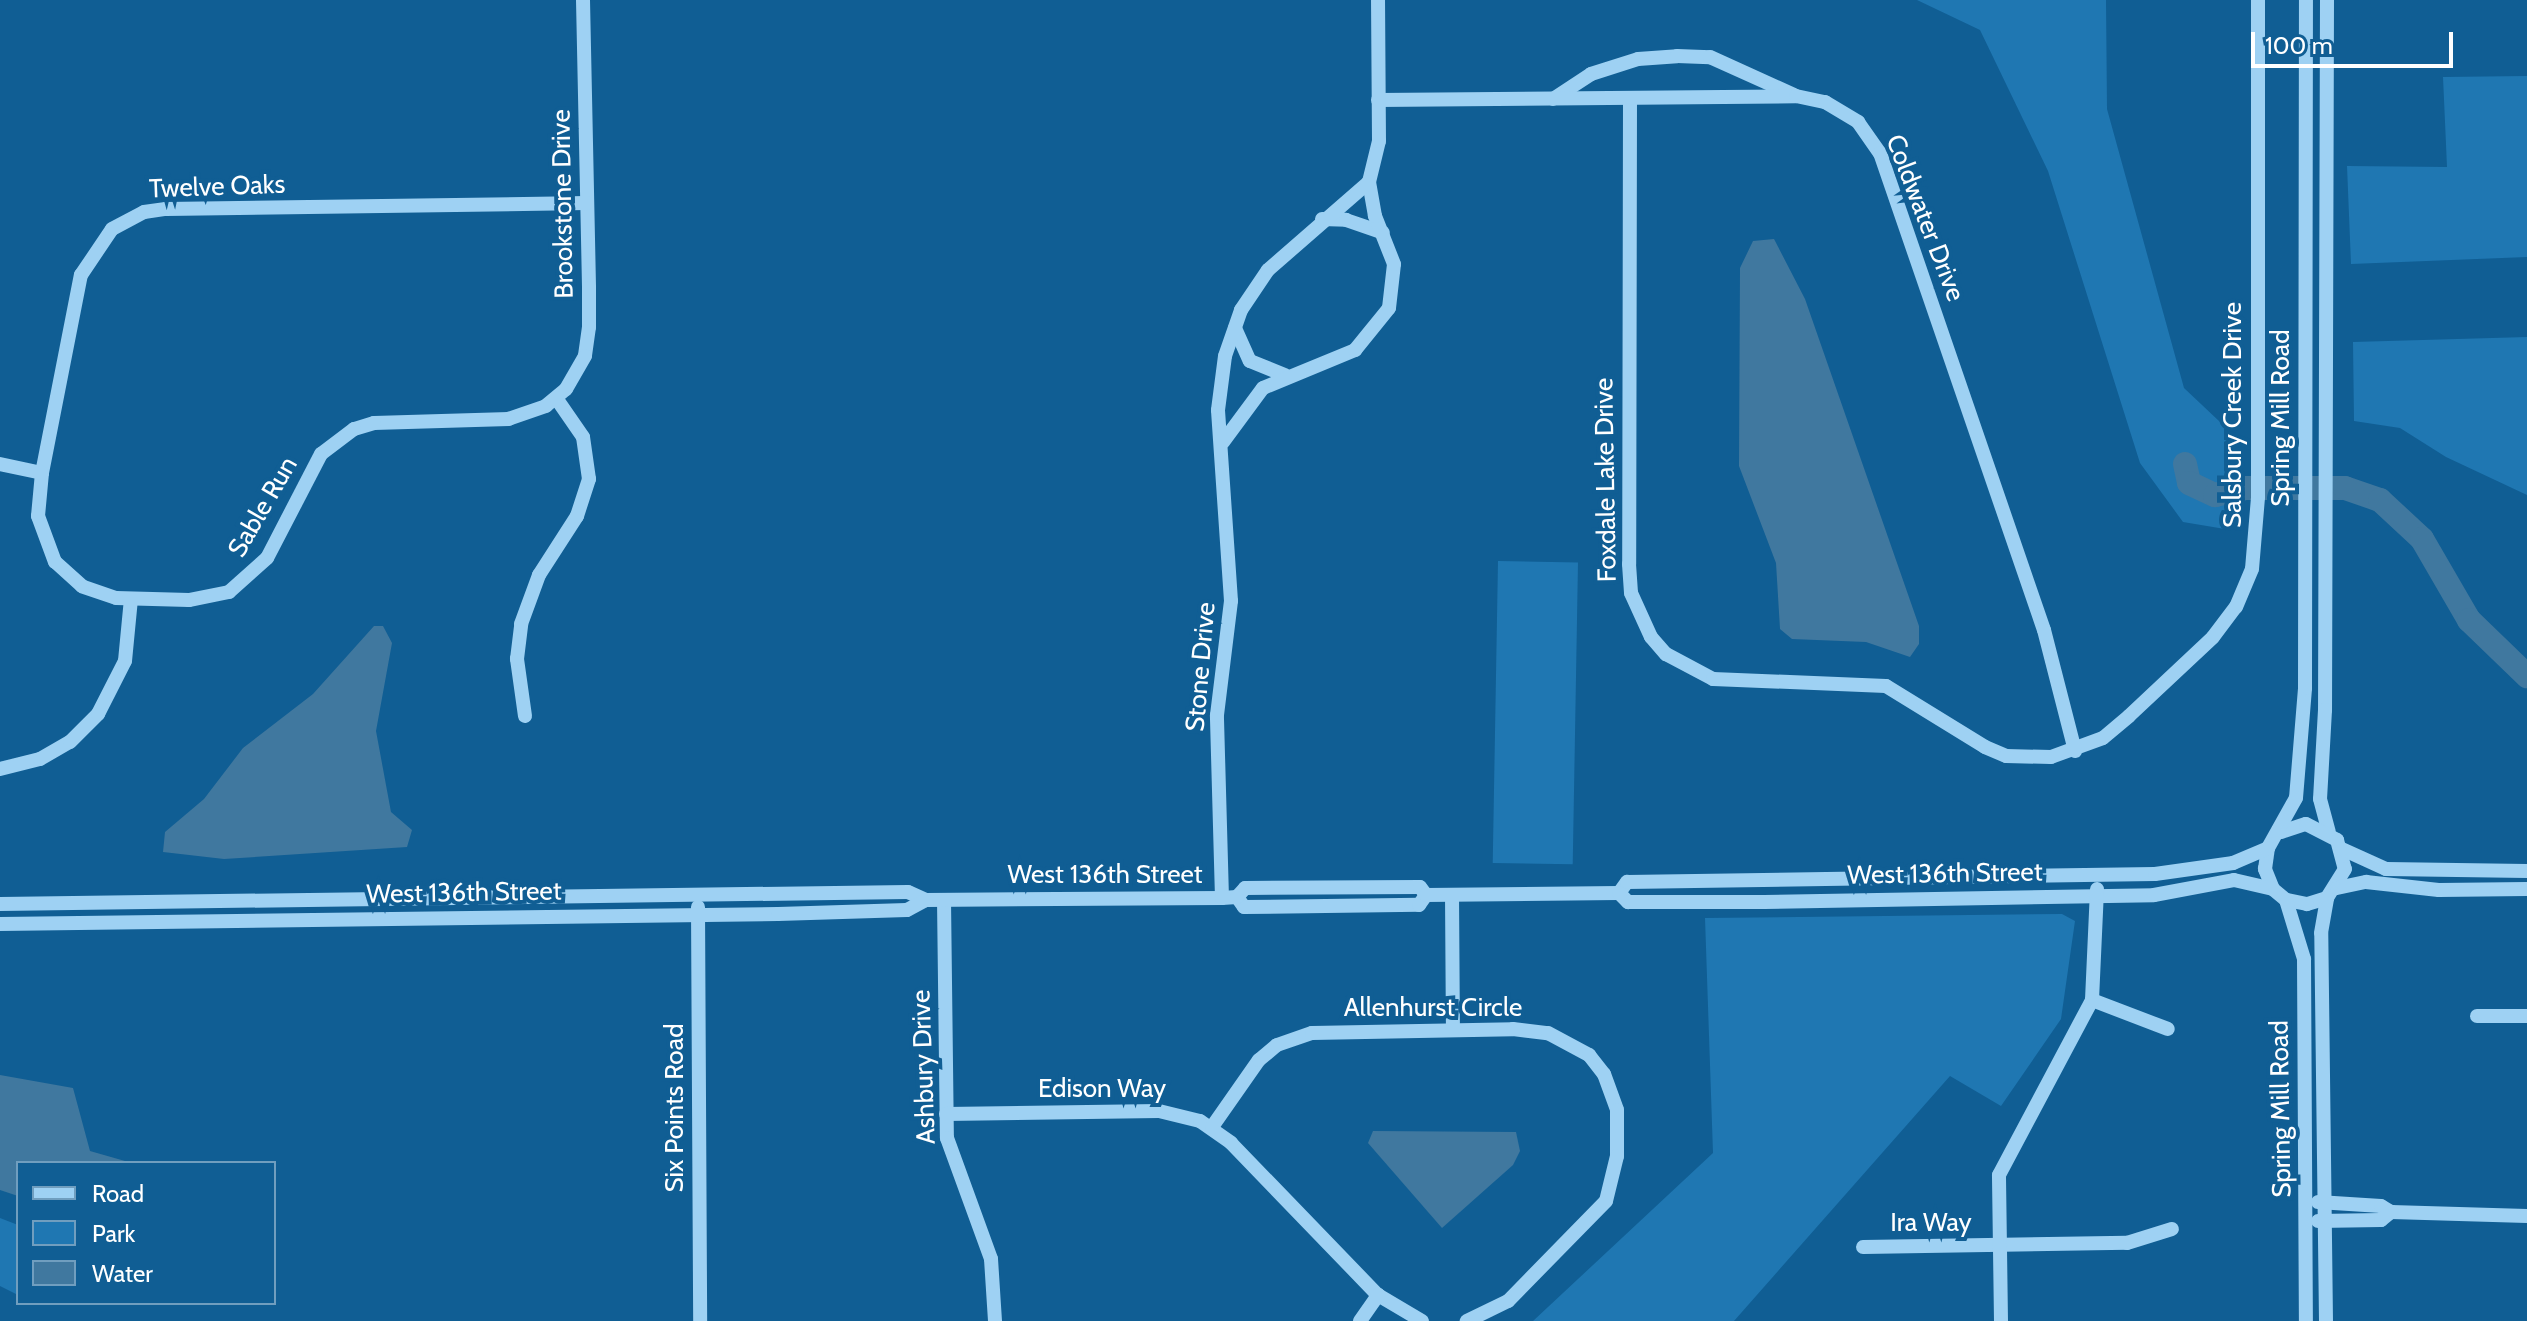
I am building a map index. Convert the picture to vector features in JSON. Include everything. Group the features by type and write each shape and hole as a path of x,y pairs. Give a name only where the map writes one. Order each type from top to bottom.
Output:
{"street":[{"name":"Brookstone Drive","path":"556,398 578,371 587,342 583,0"},
{"path":"1223,442 1250,400 1287,376 1355,350 1381,324 1395,278 1369,182 1379,141 1378,0"},
{"name":"Salsbury Creek Drive","path":"2075,751 2103,738 2129,716 2225,623 2252,569 2258,497 2258,0"},
{"name":"Spring Mill Road","path":"2281,832 2297,794 2304,701 2306,0"},
{"name":"Spring Mill Road","path":"2327,0 2320,799 2329,832"},
{"path":"1553,99 1591,74 1638,59 1677,56 1710,57 1796,96"},
{"name":"Coldwater Drive","path":"1378,100 1796,96 1843,110 1880,153 2044,630 2075,751"},
{"name":"Foxdale Lake Drive","path":"1630,99 1629,564 1631,593 1651,637 1666,654 1713,679 1869,682 1902,694 2006,756 2051,757 2075,751"},
{"name":"Stone Drive","path":"1229,898 1217,715 1231,601 1221,378 1235,328 1268,270 1322,219 1369,182"},
{"name":"Twelve Oaks","path":"42,473 81,275 100,242 127,219 166,209 587,203"},
{"path":"1322,219 1346,220 1383,233"},
{"path":"1235,328 1250,361 1287,376"},
{"path":"525,716 517,659 521,624 539,575 577,516 589,479 583,437 556,398"},
{"name":"Sable Run","path":"42,473 38,516 55,562 82,586 131,599 212,598 246,581 267,558 321,454 354,429 374,423 509,419 528,415 556,398"},
{"path":"0,464 42,473"},
{"path":"0,769 40,759 70,742 98,714 125,661 131,599"},
{"path":"2527,871 2386,869 2342,849 2329,832 2306,824 2281,832 2268,848 2265,869 2273,889 2286,900 2307,904 2366,882 2453,890 2527,889"},
{"name":"West 136th Street","path":"1619,893 1627,882 2097,877 2186,872 2233,863 2268,848"},
{"path":"2332,893 2345,869 2342,849"},
{"path":"2001,1321 1999,1175 2005,1156 2092,1000 2097,877"},
{"name":"West 136th Street","path":"0,904 908,892 926,900 1229,898 1245,888 1420,887 1426,895 1619,893 1628,902 2098,897 2178,893 2234,880 2273,889"},
{"name":"Spring Mill Road","path":"2326,1321 2321,933 2332,893"},
{"name":"Six Points Road","path":"698,895 700,1321"},
{"path":"1452,895 1453,1030"},
{"name":"West 136th Street","path":"0,924 907,910 926,900"},
{"name":"Ashbury Drive","path":"944,900 946,1114 951,1154 991,1259 995,1321"},
{"name":"Spring Mill Road","path":"2286,900 2304,959 2306,1321"},
{"path":"2092,1000 2168,1029"},
{"path":"2477,1016 2527,1016"},
{"name":"Allenhurst Circle","path":"1212,1127 1259,1060 1293,1038 1312,1033 1513,1029 1571,1041 1604,1074 1617,1110 1614,1181 1597,1216 1508,1301 1467,1321"},
{"name":"Edison Way","path":"946,1114 1159,1111 1212,1127 1378,1295"},
{"path":"2306,1202 2381,1206 2391,1212 2527,1216"},
{"path":"2306,1221 2381,1220 2391,1212"},
{"name":"Ira Way","path":"1863,1247 2127,1243 2172,1229"},
{"path":"1360,1321 1378,1295 1422,1321"}],"green space":[{"path":"1917,0 2106,0 2107,109 2184,388 2237,438 2225,529 2183,522 2140,463 2048,171 1980,30"},
{"path":"2527,76 2527,257 2351,264 2347,166 2447,167 2443,77"},
{"path":"2527,337 2527,495 2446,457 2400,428 2354,421 2353,342"},
{"path":"1498,561 1578,562 1573,864 1493,863"},
{"path":"2062,914 2075,921 2061,1019 2001,1106 1950,1076 1734,1321 1533,1321 1713,1153 1705,918"},
{"path":"0,1218 16,1224 16,1294 0,1286"}],"water":[{"path":"1774,239 1805,299 1919,626 1919,644 1910,657 1866,642 1792,639 1780,629 1776,563 1739,466 1740,268 1753,241"},
{"path":"374,626 383,626 392,643 376,731 391,812 412,830 407,847 224,859 163,852 165,832 204,799 243,748 313,694"},
{"path":"0,1075 73,1088 90,1151 125,1161 16,1161 16,1195 0,1190"},
{"path":"1373,1131 1516,1132 1520,1151 1513,1165 1442,1228 1368,1143"}],"waterway":[{"path":"2185,464 2189,483 2215,495 2245,488 2345,488 2380,500 2422,539 2469,620 2527,676"}]}
